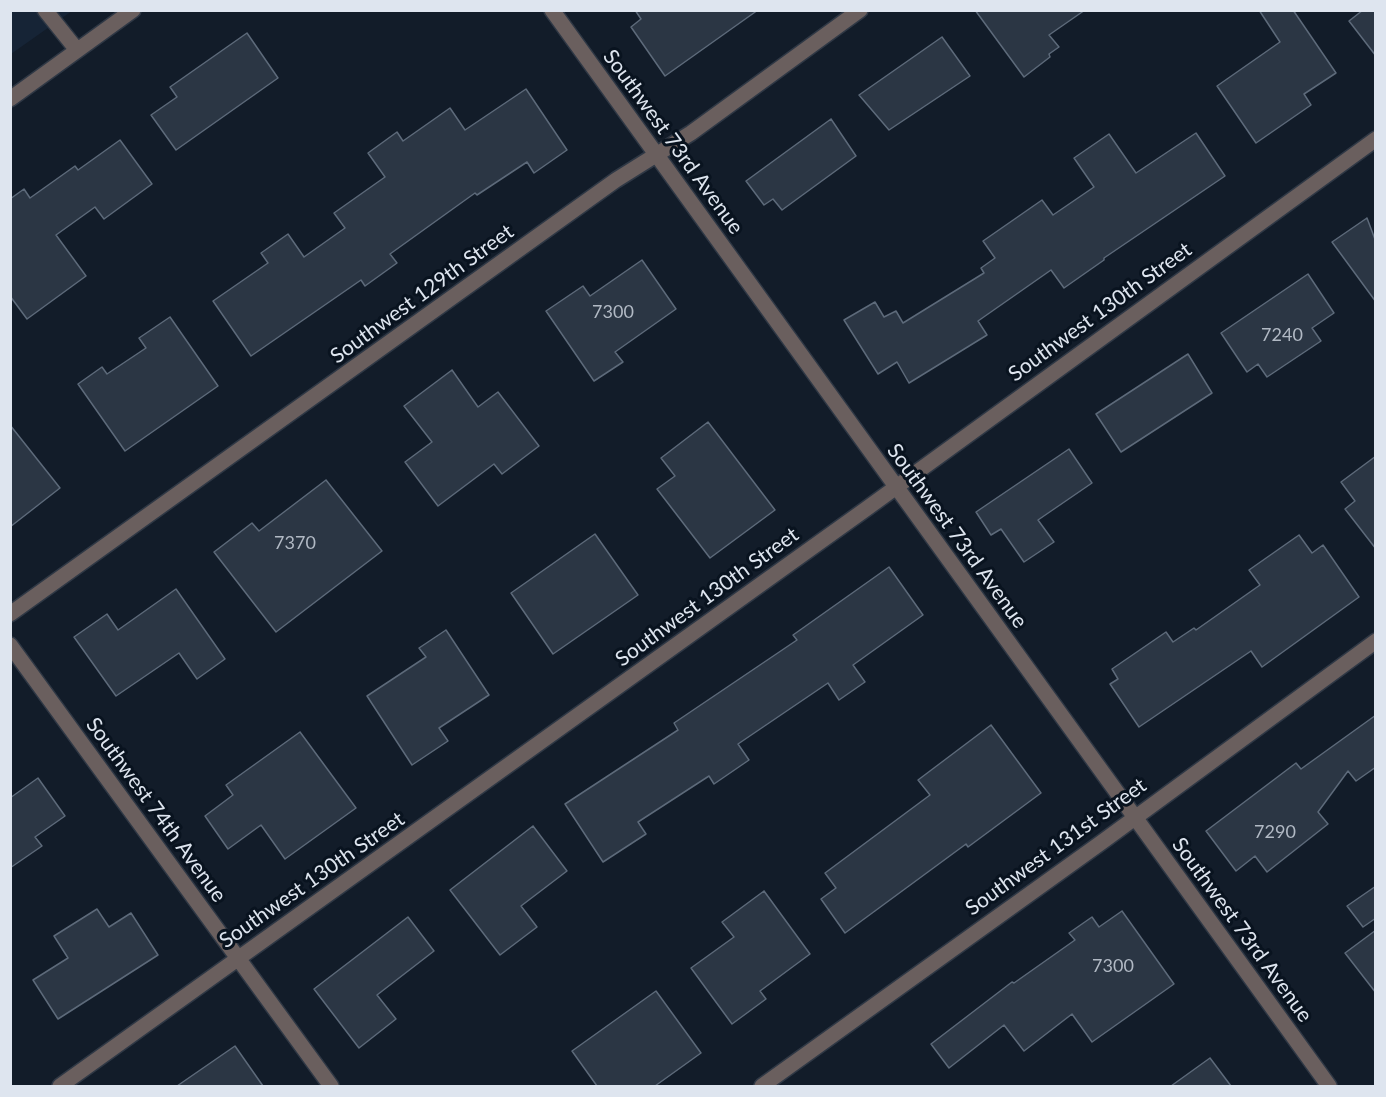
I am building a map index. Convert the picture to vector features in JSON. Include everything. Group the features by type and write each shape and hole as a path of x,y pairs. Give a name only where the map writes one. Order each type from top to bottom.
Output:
{"street":[{"path":"45,10 77,50"},
{"path":"10,99 133,10"},
{"name":"Southwest 73rd Avenue","path":"552,10 1329,1086"},
{"name":"Southwest 129th Street","path":"10,614 607,187 691,133 860,10"},
{"name":"Southwest 130th Street","path":"60,1086 1376,139"},
{"name":"Southwest 131st Street","path":"762,1086 1376,641"},
{"name":"Southwest 74th Avenue","path":"10,645 331,1086"}],"shaded area":[{"path":"11,11 72,11 11,54"}],"building":[{"path":"635,10 758,10 665,76 631,27 641,19"},
{"path":"975,10 1085,10 1049,35 1059,47 1024,77"},
{"path":"1259,10 1293,10 1336,73 1304,94 1311,105 1256,143 1217,86 1280,42"},
{"path":"1363,10 1376,10 1376,56 1349,21"},
{"path":"247,33 278,78 176,150 151,115 177,97 170,87"},
{"path":"942,37 970,76 889,130 859,95"},
{"path":"526,89 567,150 534,173 527,162 477,195 475,193 390,254 397,263 365,286 361,280 251,356 213,301 268,263 261,253 288,234 304,257 345,228 334,213 385,177 368,153 397,132 403,141 450,108 465,130"},
{"path":"831,119 856,156 782,210 773,199 764,205 746,181"},
{"path":"1196,133 1225,176 1064,288 1051,270 978,321 987,335 909,383 897,362 878,374 844,320 875,302 884,317 896,311 903,323 984,273 981,268 995,258 983,241 1042,200 1053,215 1094,187 1074,158 1109,134 1136,173"},
{"path":"120,140 152,184 104,219 95,207 56,235 86,276 27,319 10,296 10,199 24,189 30,198 75,166 78,170"},
{"path":"1367,218 1376,242 1376,302 1332,242"},
{"path":"642,260 676,309 615,352 623,362 594,381 546,311 583,286 590,296"},
{"path":"1308,274 1334,313 1312,328 1321,341 1267,377 1258,364 1247,372 1221,333"},
{"path":"170,317 218,386 125,451 78,384 102,367 107,374 146,348 139,338"},
{"path":"1188,354 1212,393 1121,452 1096,414"},
{"path":"452,370 478,407 498,392 539,446 502,474 494,464 438,506 405,462 432,442 404,406"},
{"path":"708,422 775,510 710,558 657,489 675,476 661,458"},
{"path":"10,425 60,488 10,527"},
{"path":"1069,449 1092,483 1038,520 1054,542 1024,562 1001,529 991,535 976,512"},
{"path":"1376,456 1376,549 1345,509 1355,501 1341,482"},
{"path":"326,480 382,551 276,632 214,552 252,523 259,531"},
{"path":"595,534 638,595 553,654 511,593"},
{"path":"1299,535 1312,553 1323,545 1359,597 1262,667 1251,651 1139,727 1110,684 1118,679 1112,669 1166,632 1173,642 1194,628 1196,630 1260,585 1249,570"},
{"path":"889,567 923,615 853,665 865,682 839,700 828,683 738,744 749,760 714,784 709,776 638,822 646,834 603,862 565,804 678,730 674,723 797,640 793,635"},
{"path":"176,589 225,659 197,679 179,653 116,696 74,637 107,614 118,630"},
{"path":"446,630 489,695 439,728 448,741 412,765 367,696 426,657 419,648"},
{"path":"1376,715 1376,767 1356,781 1348,771 1318,812 1328,824 1267,872 1255,856 1236,871 1206,831 1296,763 1301,769"},
{"path":"991,725 1041,793 968,847 966,844 845,933 821,899 836,888 825,873 930,795 918,780"},
{"path":"300,732 356,808 285,859 261,825 228,849 205,816 233,795 226,785"},
{"path":"38,778 65,816 35,837 42,846 10,868 10,798"},
{"path":"533,826 567,871 521,906 537,927 500,955 450,890"},
{"path":"1376,886 1376,918 1363,927 1347,906"},
{"path":"764,891 810,954 760,991 766,999 732,1024 691,968 734,937 722,922"},
{"path":"97,909 109,927 131,913 158,955 58,1019 33,980 68,958 54,936"},
{"path":"1122,911 1174,984 1092,1042 1072,1014 1024,1051 1004,1025 949,1068 931,1044 1012,982 1014,983 1075,940 1069,933 1092,917 1099,927"},
{"path":"408,917 434,951 377,995 396,1019 359,1048 314,989"},
{"path":"1376,930 1376,993 1345,953"},
{"path":"656,991 701,1053 655,1086 597,1086 572,1051"},
{"path":"235,1046 263,1086 177,1086"},
{"path":"1210,1058 1231,1086 1171,1086"}]}
